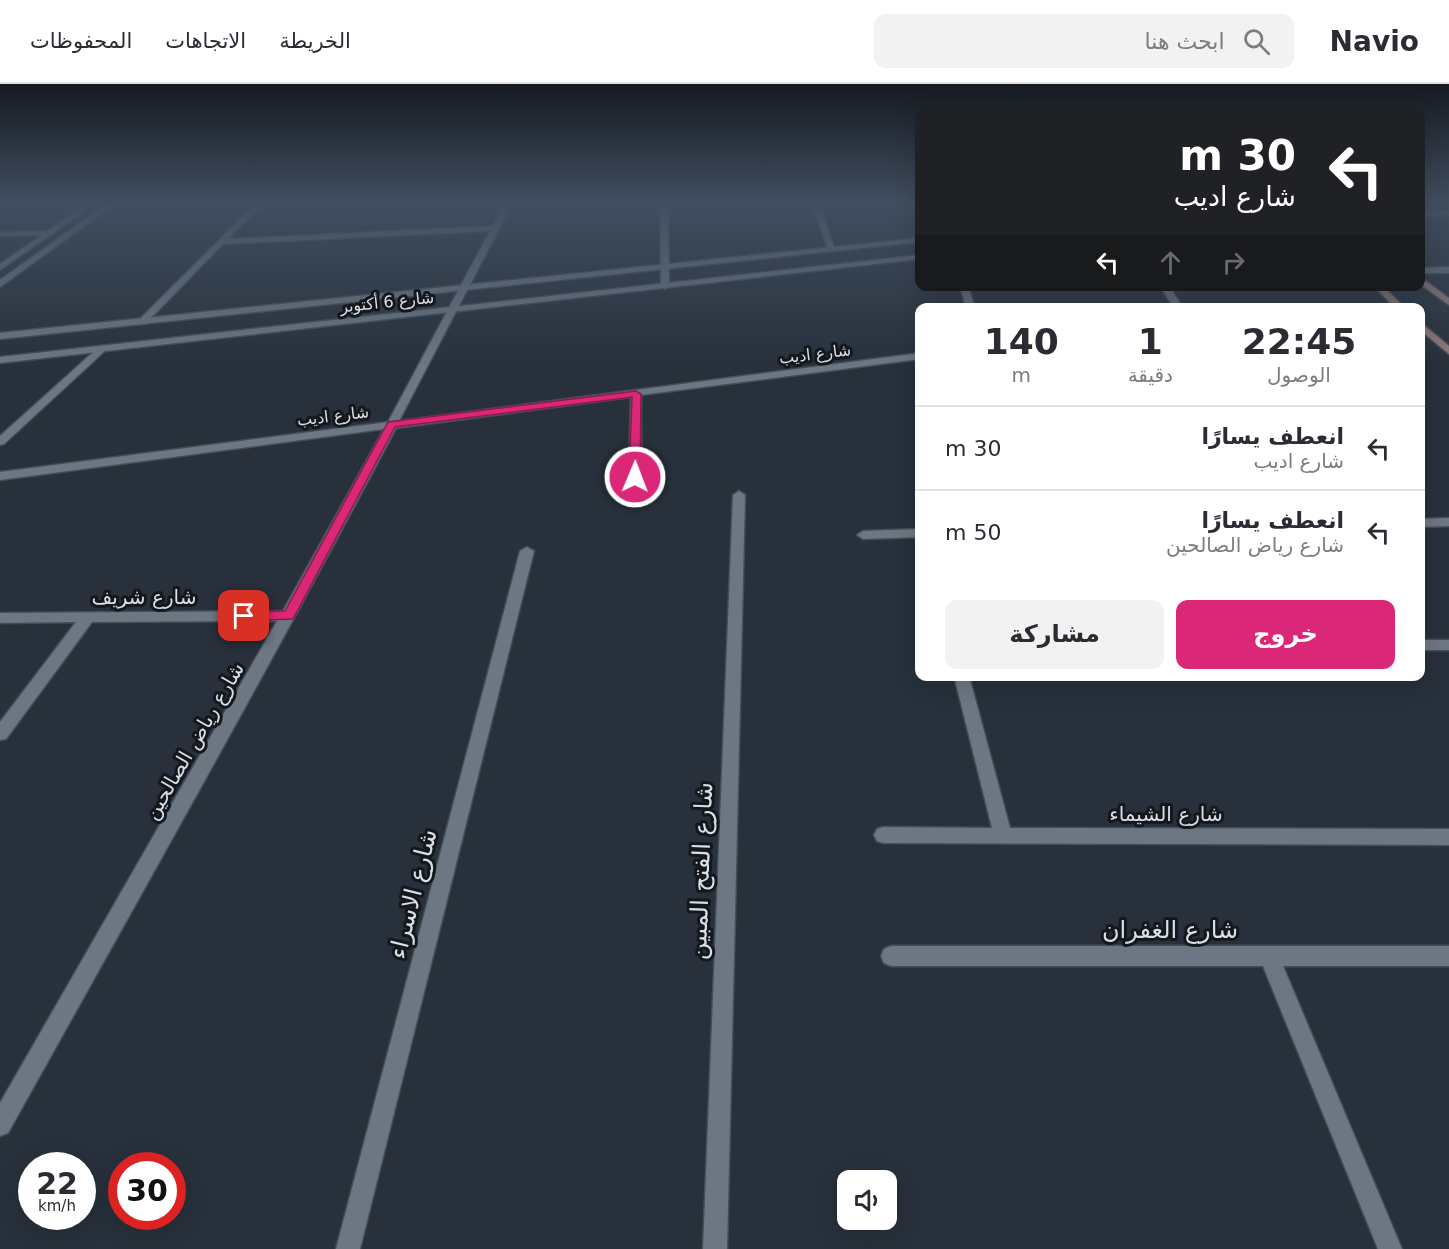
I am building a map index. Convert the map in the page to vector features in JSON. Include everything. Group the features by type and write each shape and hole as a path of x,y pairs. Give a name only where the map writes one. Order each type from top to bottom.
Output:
{"main road":[{"path":"1425,283 1449,302"},
{"path":"1383,291 1396,303"},
{"path":"1425,329 1449,351"}],"street":[{"path":"0,268 14,258"},
{"path":"0,284 36,258"},
{"path":"142,322 206,258"},
{"name":"شارع رياض الصالحين","path":"0,1125 289,616 480,258"},
{"path":"664,258 665,286"},
{"name":"شارع 6 أكتوبر","path":"0,336 745,258"},
{"name":"شارع 6 أكتوبر","path":"0,360 900,258"},
{"path":"1425,271 1449,270"},
{"path":"0,442 103,348"},
{"name":"شارع اديب","path":"0,476 915,358"},
{"path":"635,477 636,394"},
{"name":"شارع الفتح المبين","path":"715,1249 739,495"},
{"path":"1425,523 1449,522"},
{"path":"863,535 915,533"},
{"name":"شارع الاسراء","path":"348,1249 527,551"},
{"name":"شارع شريف","path":"0,618 289,616"},
{"path":"0,734 88,617"},
{"path":"1425,645 1449,645"},
{"path":"963,681 1003,836"},
{"name":"شارع الشيماء","path":"883,835 1449,837"},
{"name":"شارع الغفران","path":"891,956 1449,956"},
{"path":"1269,956 1390,1249"}],"route":[{"path":"244,616 289,616 391,424 636,394 635,477"}]}
